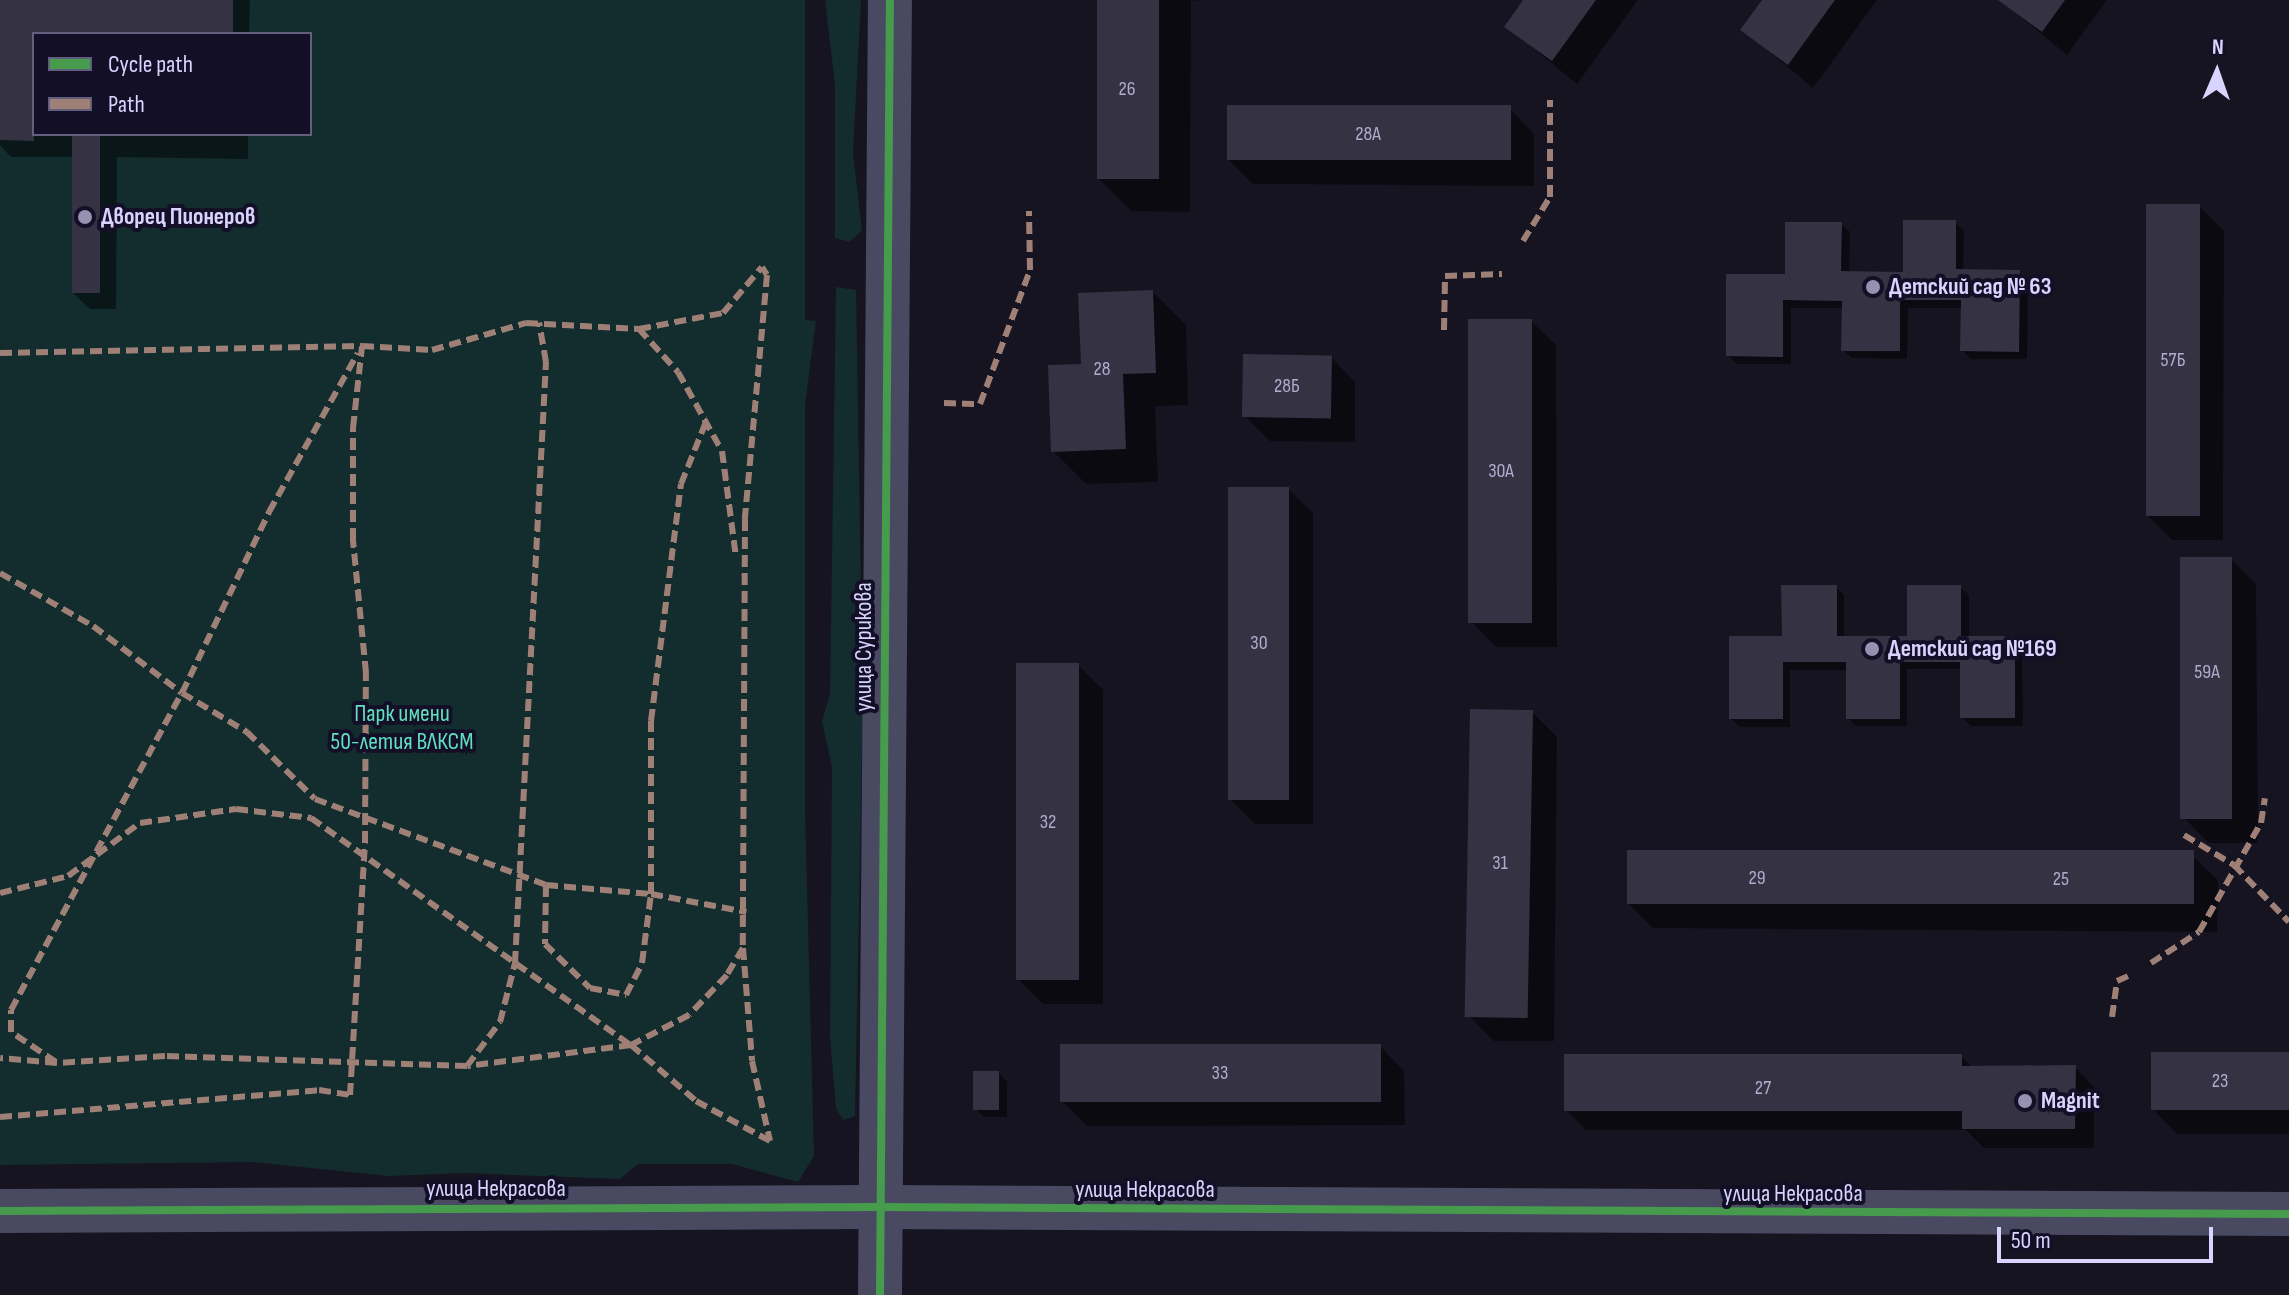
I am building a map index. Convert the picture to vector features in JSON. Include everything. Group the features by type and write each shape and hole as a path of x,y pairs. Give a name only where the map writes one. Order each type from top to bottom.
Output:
{"street":[{"name":"улица Сурикова","path":"880,1295 890,0"},
{"name":"улица Некрасова","path":"0,1211 880,1207 2289,1214"}],"green space":[{"name":"Парк имени 50-летия ВЛКСМ","path":"0,0 805,0 805,320 816,321 805,405 805,810 814,1156 798,1182 732,1164 638,1164 620,1179 465,1173 387,1176 254,1162 0,1165"},
{"path":"825,0 861,0 853,153 862,231 849,242 835,238 835,85"},
{"path":"836,287 856,290 861,591 874,693 862,749 855,1116 843,1120 836,1108 830,1037 832,767 822,721 830,694"}],"building":[{"name":"Дворец Пионеров","path":"0,0 233,0 233,32 32,32 34,141 0,140"},
{"path":"1097,0 1159,0 1159,179 1097,179"},
{"path":"1523,0 1596,0 1552,61 1504,27"},
{"path":"1762,0 1835,0 1788,65 1740,30"},
{"path":"1998,0 2065,0 2042,32"},
{"path":"1227,105 1511,105 1511,160 1227,160"},
{"path":"72,136 100,136 100,293 72,293"},
{"path":"2146,204 2200,204 2200,516 2146,516"},
{"name":"Детский сад № 63","path":"1903,220 1956,220 1956,269 2020,270 2019,352 1960,351 1961,300 1900,300 1900,351 1841,351 1842,301 1783,300 1783,357 1726,356 1726,274 1785,274 1785,222 1842,222 1841,271 1903,272"},
{"path":"1153,290 1156,373 1123,374 1126,449 1051,452 1048,365 1081,364 1078,293"},
{"path":"1468,319 1532,319 1532,623 1468,623"},
{"path":"1243,354 1332,356 1331,419 1242,417"},
{"path":"1228,487 1289,487 1289,800 1228,800"},
{"path":"2180,557 2232,557 2232,819 2180,819"},
{"name":"Детский сад №169","path":"1781,585 1837,585 1837,636 1907,636 1907,585 1961,585 1961,636 2015,636 2015,718 1960,718 1960,662 1900,662 1900,719 1846,719 1846,662 1783,662 1783,719 1729,719 1729,636 1782,636"},
{"path":"1016,663 1079,663 1079,980 1016,980"},
{"path":"1470,709 1533,710 1528,1018 1465,1017"},
{"path":"1627,850 2194,850 2194,904 1627,904"},
{"path":"1060,1044 1381,1044 1381,1102 1060,1102"},
{"path":"2151,1052 2289,1052 2289,1110 2151,1110"},
{"path":"1564,1054 1962,1054 1962,1066 2076,1065 2075,1129 1962,1129 1962,1111 1564,1111"},
{"path":"973,1071 999,1071 999,1110 973,1110"}],"marked path":[{"path":"1523,241 1550,197 1550,100"},
{"path":"944,403 980,404 1030,270 1029,211"},
{"path":"0,353 362,346 432,350 526,323 639,329 723,313 762,267 767,275 745,519 743,948 727,975 689,1015 631,1045 467,1066 165,1056 57,1063 0,1058"},
{"path":"1444,330 1445,276 1502,274"},
{"path":"467,1066 500,1022 515,963 546,362 539,323"},
{"path":"639,329 678,372 722,451 736,557"},
{"path":"0,1117 319,1090 350,1095 365,843 366,673 353,540 353,428 362,346"},
{"path":"56,1062 11,1032 11,1010 182,693 269,512 358,353"},
{"path":"546,885 545,944 590,988 626,995 642,963 651,894 651,721 681,484 708,417"},
{"path":"0,573 93,626 182,693 247,732 315,799 546,885 651,894 746,912"},
{"path":"2151,963 2199,932 2261,823 2265,798"},
{"path":"0,893 68,876 140,823 236,809 311,818 631,1045 696,1101 770,1141"},
{"path":"2184,835 2234,865 2289,922"},
{"path":"743,948 752,1061 770,1141"},
{"path":"2112,1017 2117,981 2128,976"}],"cycle path":[{"path":"880,1295 890,0"},
{"path":"0,1211 880,1207 2289,1214"}],"place":[{"name":"Дворец Пионеров","path":"85,217"},
{"name":"Детский сад № 63","path":"1873,287"},
{"name":"Детский сад №169","path":"1872,649"},
{"name":"Magnit","path":"2025,1101"}]}
